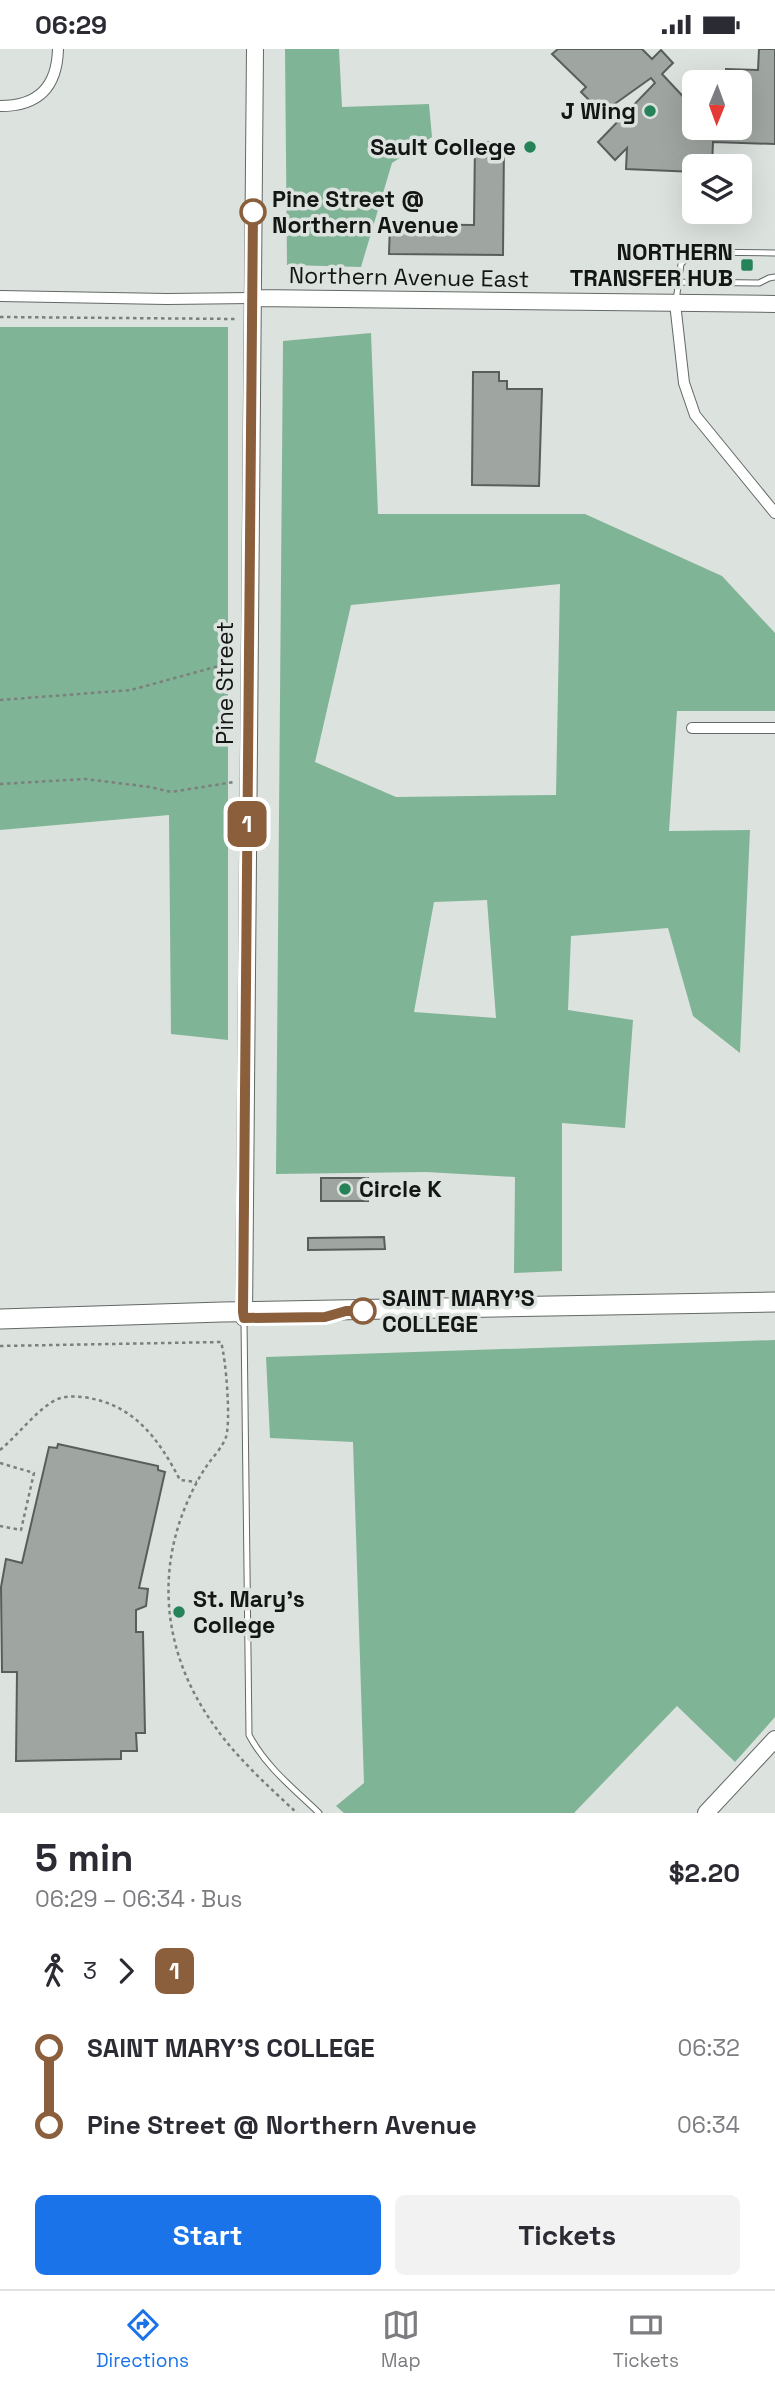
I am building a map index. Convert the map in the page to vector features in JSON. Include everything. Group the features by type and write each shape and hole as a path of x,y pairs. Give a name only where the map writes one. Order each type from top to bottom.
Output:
{"highway":[{"path":"0,1319 775,1302"}],"street":[{"path":"0,106 36,99 52,82 58,49"},
{"name":"Pine Street","path":"244,1315 255,49"},
{"name":"Northern Avenue East","path":"0,296 775,304"},
{"path":"675,303 684,383 695,415 775,513"},
{"path":"692,728 775,728"},
{"path":"706,1813 775,1739"}],"lane":[{"path":"675,303 681,264 694,252 775,253"},
{"path":"677,282 760,283 775,277"},
{"path":"244,1315 249,1735 259,1754 273,1770 320,1813"}],"path":[{"path":"0,317 251,319"},
{"path":"0,700 131,690 226,664 248,663"},
{"path":"0,784 85,779 171,792 247,780"},
{"path":"0,1346 221,1342 226,1365 227,1435 197,1482 178,1526 171,1558 169,1610 174,1644 197,1700 217,1730 298,1813"},
{"path":"0,1450 52,1402 74,1396 89,1398 104,1401 138,1422 162,1445 180,1480 197,1482"},
{"path":"0,1463 34,1473 21,1530 0,1527"}],"green space":[{"path":"285,49 339,49 342,107 429,104 432,137 392,163 361,267 287,265"},
{"path":"0,327 228,327 228,1040 171,1034 169,815 0,830"},
{"path":"371,333 378,514 585,514 722,576 775,633 775,711 677,711 669,831 750,830 740,1053 693,1016 668,928 571,936 568,1010 633,1020 625,1128 562,1123 562,1271 514,1273 515,1177 426,1172 276,1174 283,341","holes":["560,584 556,795 396,797 315,762 351,605","487,900 496,1018 414,1012 434,902"]},
{"path":"775,1340 775,1717 735,1762 677,1706 574,1813 344,1813 336,1806 364,1783 353,1442 270,1438 266,1357"}],"building":[{"name":"J Wing","path":"558,49 642,49 652,59 661,50 673,63 662,74 682,95 682,140 752,140 752,70 726,69 758,70 759,49 775,49 775,144 713,142 712,154 682,154 682,171 626,169 627,148 615,160 598,142 655,83 651,78 602,113 581,92 586,87 552,54"},
{"path":"475,142 504,143 503,255 389,254 390,224 474,225"},
{"path":"473,372 499,372 499,381 507,381 507,389 542,389 539,486 472,485"},
{"name":"Circle K","path":"321,1178 368,1178 368,1201 321,1201"},
{"path":"384,1237 385,1249 308,1250 308,1238"},
{"path":"58,1444 158,1466 158,1470 165,1472 139,1588 148,1589 146,1606 136,1610 136,1632 143,1632 145,1733 136,1733 137,1751 121,1751 121,1759 16,1761 17,1672 2,1672 1,1587 6,1559 22,1563 49,1447 57,1448"}],"bus line":[{"name":"1","path":"253,212 243,1312 244,1318 325,1317 346,1311 363,1311"}],"place":[{"name":"J Wing","path":"650,111"},
{"name":"Sault College","path":"530,147"},
{"name":"Pine Street @ Northern Avenue","path":"253,212"},
{"name":"NORTHERN TRANSFER HUB","path":"747,265"},
{"name":"Circle K","path":"345,1189"},
{"name":"SAINT MARY'S COLLEGE","path":"363,1311"},
{"name":"St. Mary's College","path":"179,1612"}]}
